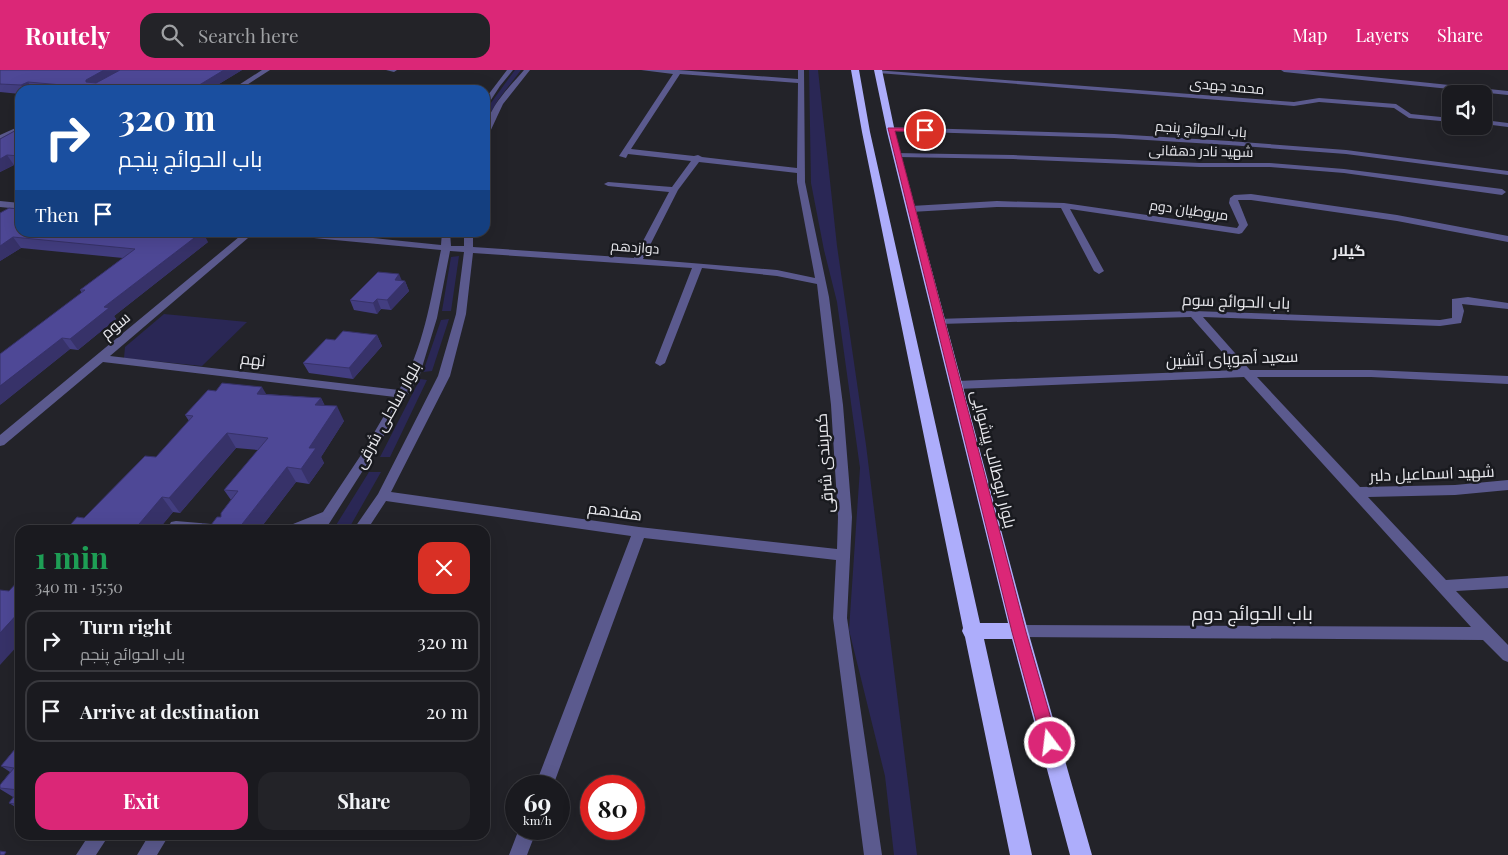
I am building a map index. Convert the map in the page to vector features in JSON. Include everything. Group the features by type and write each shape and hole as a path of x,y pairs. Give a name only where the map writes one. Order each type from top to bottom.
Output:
{"highway":[{"path":"855,70 866,132 971,631 1021,855"},
{"name":"بلوار ابوطالب پیشوایی","path":"878,71 897,155 1019,632 1081,855"},
{"path":"971,631 1019,632"}],"street":[{"path":"242,85 267,70"},
{"path":"389,70 394,70"},
{"path":"490,97 510,70"},
{"path":"490,124 500,103 527,70"},
{"path":"644,70 801,75"},
{"path":"1284,70 1508,93"},
{"name":"محمد جهدی","path":"878,71 1294,104 1329,100 1396,106 1409,116 1442,119"},
{"path":"678,72 624,153 698,157 801,171"},
{"name":"کمربندی شرقی","path":"801,75 801,182 821,282 837,406 845,517 840,618 873,855"},
{"path":"1492,123 1508,124"},
{"name":"باب الحوائج پنجم","path":"891,129 1114,136 1229,143 1346,152 1508,173"},
{"path":"0,138 15,130"},
{"name":"شهید نادر دهقانی","path":"897,155 1013,157 1200,165 1270,165 1344,171 1502,192"},
{"path":"637,261 674,190 698,157"},
{"path":"608,184 674,190"},
{"name":"مربوطیان دوم","path":"911,209 997,204 1064,206 1239,231 1244,225 1233,203 1234,198 1251,197 1397,218 1508,239"},
{"path":"0,204 15,206"},
{"path":"1064,206 1099,271"},
{"name":"سوم","path":"0,442 245,237"},
{"name":"دوازدهم","path":"333,237 446,248 698,265 777,273 821,282"},
{"name":"بلوار ساحلی شرقی","path":"321,525 366,458 414,374 432,318 446,248 446,237"},
{"name":"بلوار ساحلی شرقی","path":"363,525 383,496 444,376 461,314 468,237"},
{"path":"660,362 698,265"},
{"name":"باب الحوائج سوم","path":"940,321 1194,314 1440,323 1457,321 1460,311 1456,301 1468,300 1508,306"},
{"path":"1194,314 1246,373 1445,586 1485,634 1508,655"},
{"name":"نهم","path":"100,358 402,394"},
{"name":"سعید آهوپای آتشین","path":"957,385 1246,373 1447,375 1508,380"},
{"name":"شهید اسماعیل دلبر","path":"1357,492 1456,490 1508,485"},
{"name":"هفدهم","path":"383,496 639,532 843,555"},
{"path":"305,525 328,515"},
{"path":"548,775 639,532"},
{"path":"1445,586 1508,582"},
{"name":"باب الحوائج دوم","path":"1019,632 1485,634"},
{"path":"85,855 96,840"},
{"path":"146,855 156,840"},
{"path":"518,855 524,840"}],"shaded area":[{"path":"515,70 521,70 490,114 490,104"},
{"path":"809,70 818,70 837,246 866,445 917,855 894,855 885,776 849,630 860,468 837,302 824,250 811,183"},
{"path":"459,256 451,311 442,311 451,257"},
{"path":"164,314 247,322 202,366 124,358 125,347"},
{"path":"449,319 432,371 423,372 441,320"},
{"path":"420,379 427,380 390,457 380,457"},
{"path":"369,472 381,472 351,525 336,525"}],"building":[{"path":"0,70 104,70 86,80 86,82 96,83 120,70 224,70 199,85 62,85 28,82 21,85 0,84"},
{"path":"15,131 15,156 7,155 0,159 0,139"},
{"path":"9,208 15,209 15,237 195,237 104,307 109,308 70,339 62,338 0,386 0,354 85,290 80,290 135,249 13,237 0,246 0,213"},
{"path":"378,272 399,274 395,280 405,281 387,300 377,299 373,303 350,300"},
{"path":"343,331 377,335 349,368 303,363 326,339 335,340"},
{"path":"222,383 262,387 257,394 321,398 315,405 337,406 309,448 316,448 301,469 287,467 241,525 211,525 217,517 221,517 221,513 238,491 224,490 268,438 227,433 169,498 162,497 138,525 70,525 77,517 84,518 145,456 156,457 193,416 185,415 208,390 216,391"},
{"path":"15,584 15,616 0,633 0,590 9,591"},
{"path":"15,749 15,790 0,788 0,785 14,768 1,766"},
{"path":"15,795 15,804 9,803"},
{"path":"0,851 6,852 4,855 0,855"}],"district":[{"name":"گیلار","path":"1349,251"}],"route":[{"path":"925,130 891,129 1019,632 1050,743"}]}
